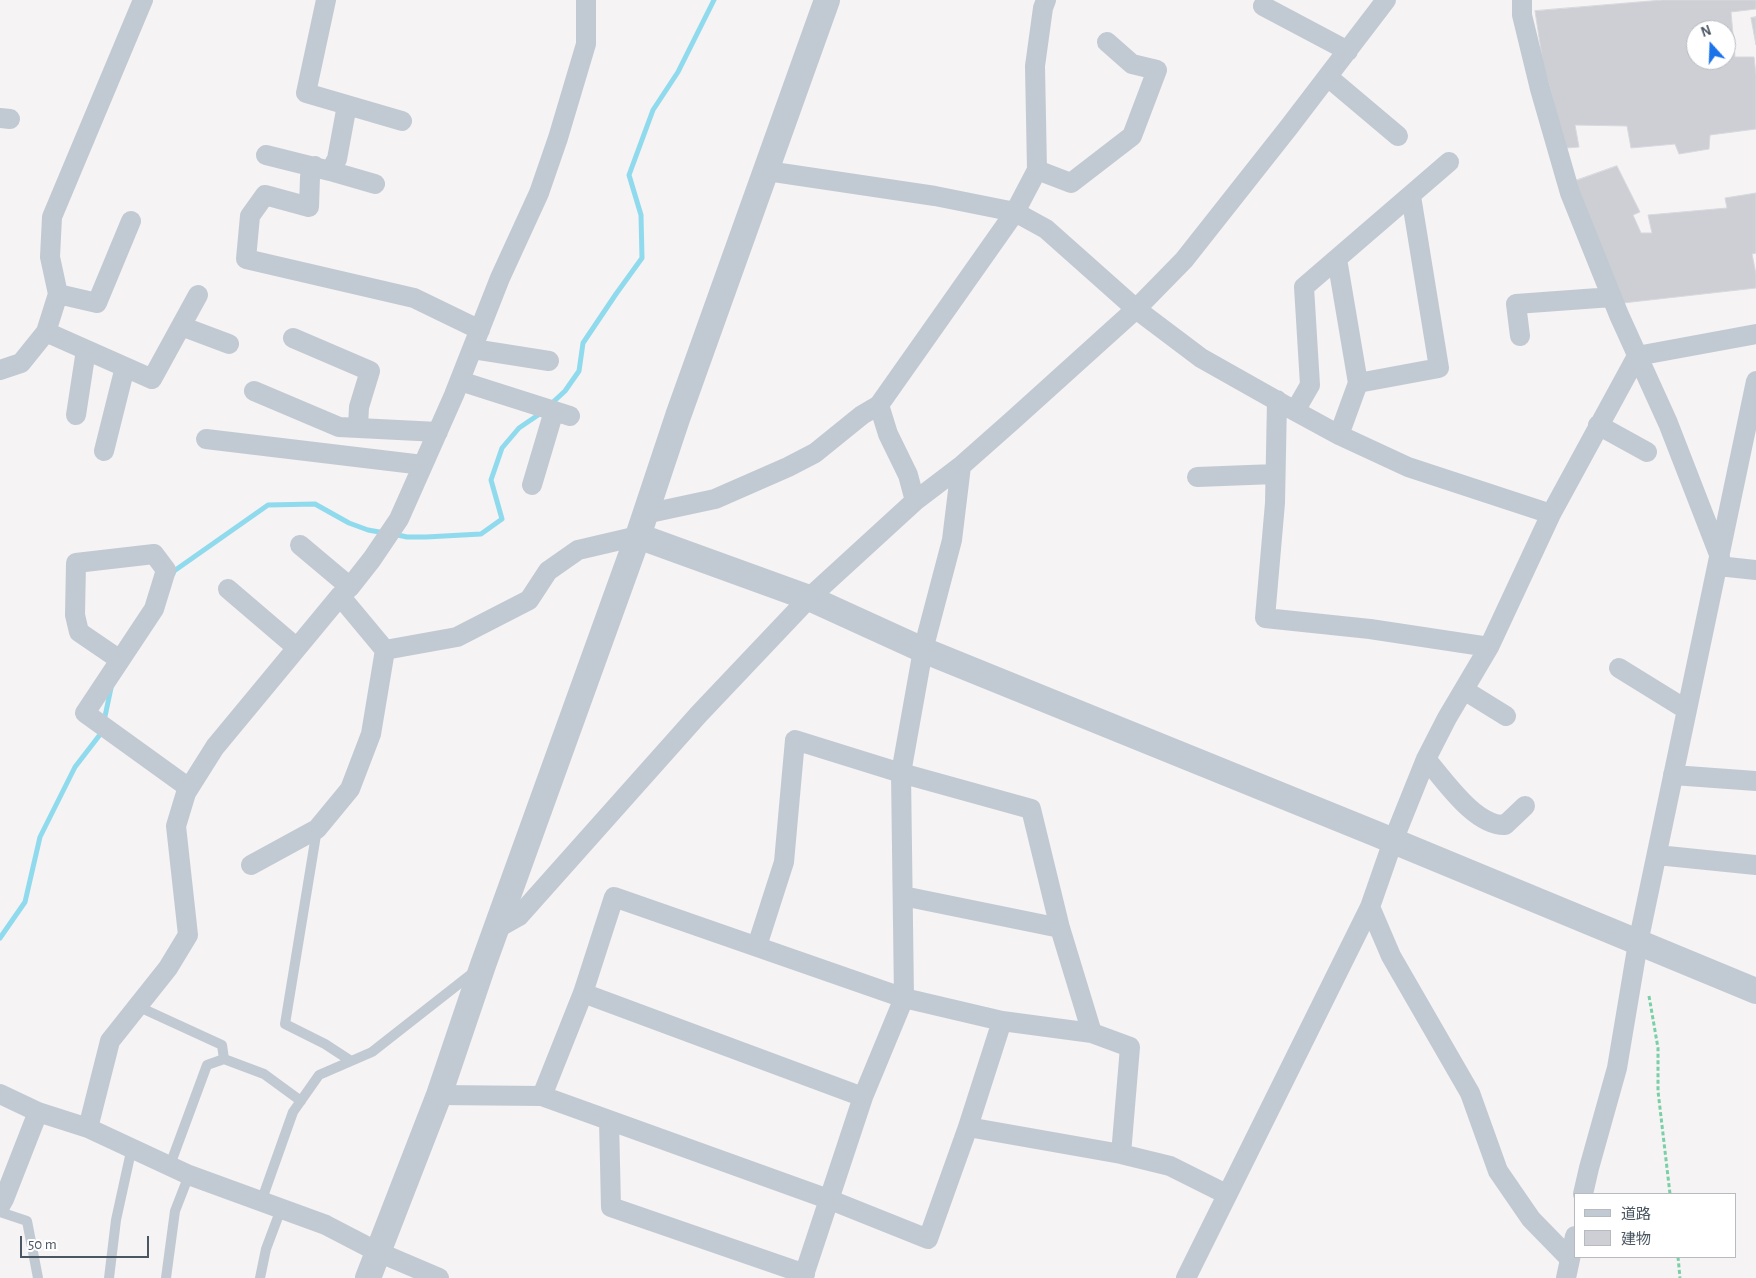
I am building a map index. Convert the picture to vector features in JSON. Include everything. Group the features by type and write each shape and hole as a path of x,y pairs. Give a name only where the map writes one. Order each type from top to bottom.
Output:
{"street":[{"path":"0,370 21,363 46,332 58,294 50,257 52,217 143,0"},
{"path":"326,0 306,93 402,120"},
{"path":"88,1128 110,1041 168,968 188,935 176,826 186,794 215,747 372,559 399,520 460,381 500,278 539,193 558,138 586,44 586,0"},
{"path":"368,1278 439,1095 483,965 827,0"},
{"path":"385,650 457,637 529,600 548,571 578,550 715,499 788,467 815,453 862,415 879,405 1015,212 1037,170 1034,66 1043,8 1046,0"},
{"path":"496,929 520,916 699,714 808,598 1136,309 1184,260 1386,0"},
{"path":"1522,0 1522,15 1540,89 1570,193 1637,356 1668,422 1719,562"},
{"path":"1263,6 1348,50"},
{"path":"1037,170 1071,183 1132,136 1157,70 1132,64 1107,42"},
{"path":"1328,77 1398,136"},
{"path":"347,105 337,159 310,177 309,207 265,195 250,216 246,259 414,298 476,340 549,361"},
{"path":"266,155 322,168 375,184"},
{"path":"1295,411 1310,386 1304,287 1449,162"},
{"path":"767,171 934,196 1015,212 1046,229 1136,309 1201,358 1295,411 1339,435 1408,467 1551,514"},
{"path":"1358,383 1439,368 1411,196"},
{"path":"58,294 97,303 131,221"},
{"path":"1337,260 1358,383 1339,435"},
{"path":"46,332 152,379 198,295"},
{"path":"1520,336 1516,304 1612,296"},
{"path":"181,326 229,344"},
{"path":"1637,356 1756,334"},
{"path":"293,338 370,371 359,406 358,427"},
{"path":"76,415 86,350"},
{"path":"1186,1278 1370,907 1393,841 1426,760 1489,647 1551,514 1637,356"},
{"path":"104,451 125,367"},
{"path":"1583,1193 1617,1068 1638,944 1756,380"},
{"path":"460,381 562,413 532,485"},
{"path":"254,391 339,427 438,432"},
{"path":"1277,400 1275,503 1265,618 1370,629 1489,647"},
{"path":"879,405 888,434 908,475 915,502"},
{"path":"1598,425 1647,452"},
{"path":"206,439 423,465"},
{"path":"610,1120 610,1207 804,1276 863,1097 904,998 901,773 923,650 952,540 960,466"},
{"path":"1196,477 1275,474"},
{"path":"641,525 923,650 1756,991"},
{"path":"251,865 317,829 350,789 372,734 385,650 345,591 300,545"},
{"path":"120,660 79,632 75,615 76,563 154,554 166,570 154,608 120,660 85,712 189,788"},
{"path":"1719,562 1756,570"},
{"path":"228,589 297,648"},
{"path":"1619,668 1687,710"},
{"path":"1464,690 1506,716"},
{"path":"757,946 784,862 795,740 901,773 1031,809 1060,928 1092,1034"},
{"path":"1426,760 1472,812 1497,825 1505,825 1525,806"},
{"path":"1673,775 1756,781"},
{"path":"1656,855 1756,864"},
{"path":"903,896 1060,928"},
{"path":"542,1096 583,993 614,897 904,998 1002,1021 1092,1034 1130,1047 1121,1154"},
{"path":"1370,907 1391,956 1470,1093 1498,1171 1568,1268"},
{"path":"583,993 863,1097"},
{"path":"439,1095 542,1096 828,1199 928,1238 968,1127 1002,1021"},
{"path":"0,1094 38,1112 88,1128 189,1174 261,1202 326,1224 378,1252 439,1278"},
{"path":"0,1206 38,1112"},
{"path":"968,1127 1121,1154 1170,1166 1226,1194"},
{"path":"1568,1268 1574,1241"}],"lane":[{"path":"317,829 284,1024 325,1044 351,1061"},
{"path":"261,1202 293,1112 319,1075 372,1052 483,965"},
{"path":"137,1006 222,1045 224,1059"},
{"path":"170,1165 207,1065 224,1059 264,1074 300,1101"},
{"path":"109,1278 116,1220 132,1147"},
{"path":"166,1278 175,1211 189,1174"},
{"path":"260,1278 266,1248 281,1209"},
{"path":"0,1212 27,1221 38,1278"}],"path":[{"path":"1632,980 1647,988 1658,1048 1658,1091 1670,1193"},
{"path":"1678,1258 1680,1278"}],"building":[{"path":"1663,0 1756,0 1756,9 1731,12 1732,20 1686,20 1686,70 1736,70 1736,57 1754,57 1756,129 1710,135 1709,149 1679,154 1675,144 1631,148 1627,126 1575,125 1579,147 1566,148 1543,63 1535,11"},
{"path":"1756,17 1756,45 1751,18"},
{"path":"1617,166 1640,212 1633,215 1641,233 1652,233 1648,215 1727,208 1725,198 1756,193 1756,253 1752,254 1756,274 1756,288 1623,303 1575,181"}],"waterway":[{"path":"551,404 565,391 579,371 583,343 642,258 641,215 629,175 653,110 678,72 714,0"},
{"path":"393,534 407,537 481,534 502,519 491,480 502,448 519,428 541,413"},
{"path":"173,574 174,571 268,505 315,504 349,523 368,530 385,533"},
{"path":"104,721 111,688"},
{"path":"0,938 25,902 40,837 75,767 102,732"}]}
